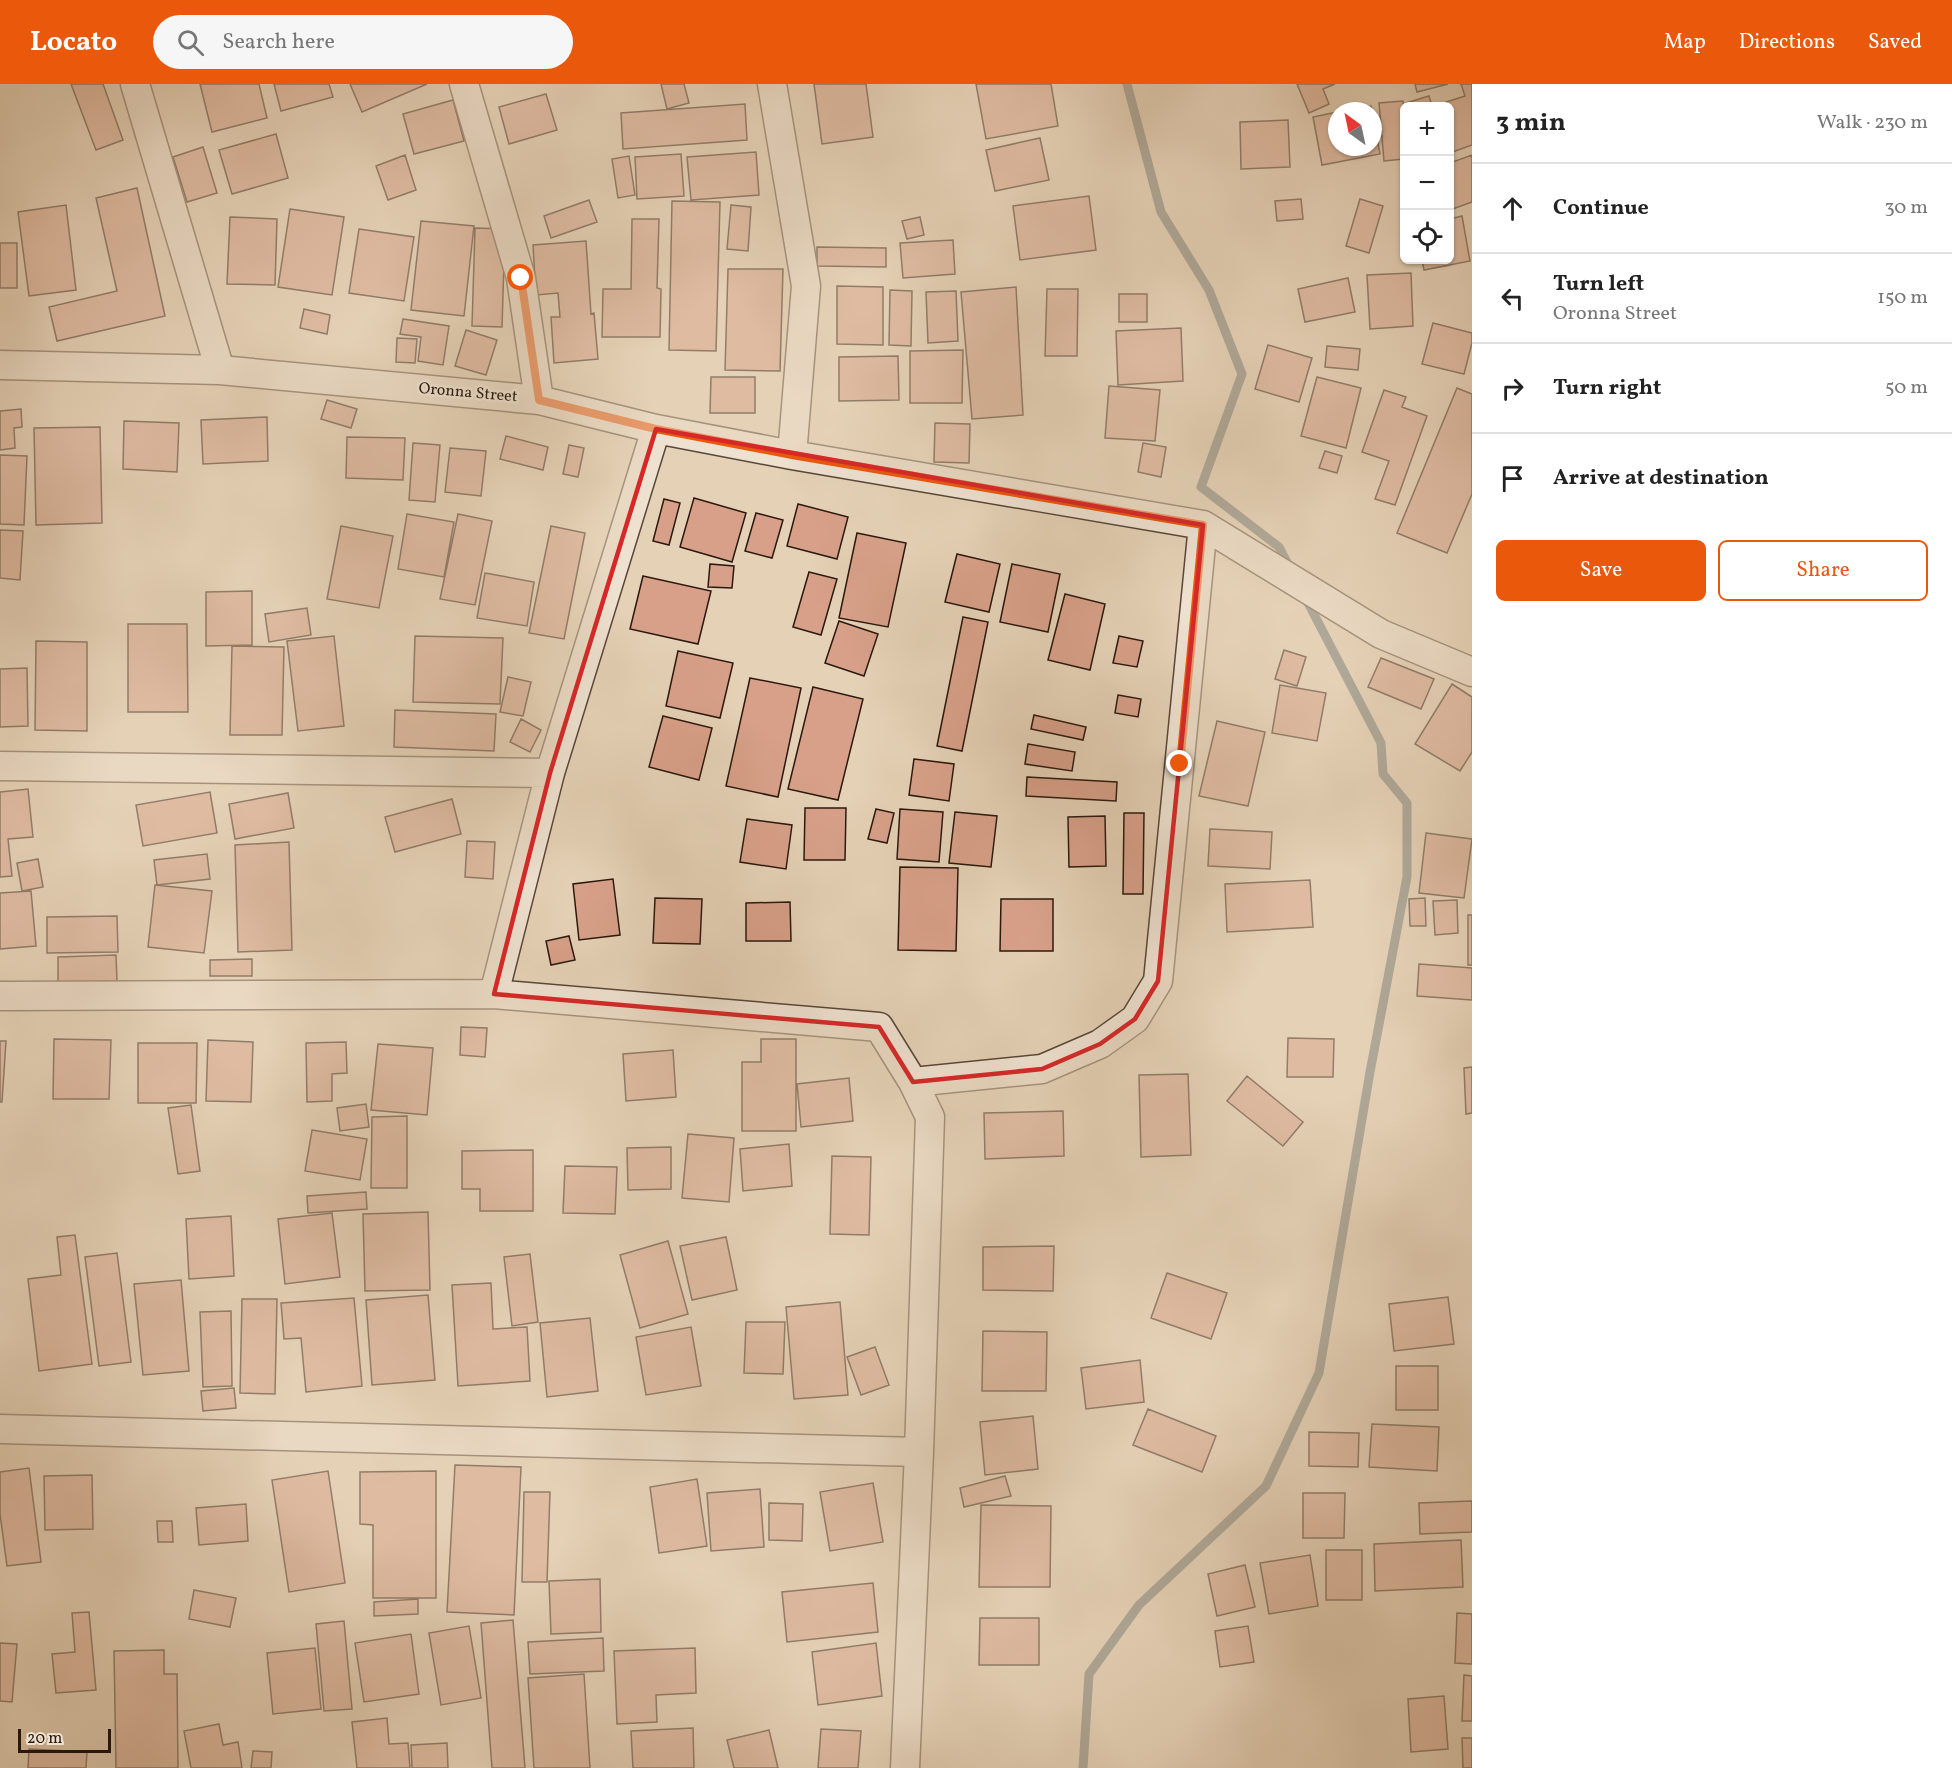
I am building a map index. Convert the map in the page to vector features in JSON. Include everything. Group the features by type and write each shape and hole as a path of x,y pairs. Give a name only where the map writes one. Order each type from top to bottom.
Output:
{"street":[{"path":"135,84 220,370"},
{"path":"464,84 521,278 539,400"},
{"path":"772,84 806,286 792,455"},
{"name":"Oronna Street","path":"0,365 220,370 539,400 656,429 792,455 1207,527"},
{"path":"495,994 550,773 656,429"},
{"path":"913,1082 1042,1069 1100,1044 1135,1019 1158,981 1207,527 1381,634 1472,672"},
{"path":"0,766 550,773"},
{"path":"0,996 495,994 879,1027 913,1082 930,1118 919,1452 905,1768"},
{"path":"0,1429 919,1452"}],"highlighted area":[{"path":"656,429 1203,525 1158,981 1135,1019 1100,1044 1042,1069 913,1082 879,1027 494,994 550,773"}],"building":[{"path":"71,84 103,84 123,140 96,150"},
{"path":"200,84 259,84 267,118 212,132"},
{"path":"274,84 329,84 333,97 281,111"},
{"path":"350,84 427,84 362,112"},
{"path":"661,84 684,84 689,103 667,109"},
{"path":"814,84 866,84 873,137 822,144"},
{"path":"976,84 1051,84 1058,126 986,139"},
{"path":"1297,84 1335,84 1323,89 1328,104 1309,113"},
{"path":"1415,84 1448,84 1417,92"},
{"path":"1461,84 1472,84 1472,145 1454,152 1454,102 1446,102 1465,96"},
{"path":"546,94 557,130 509,144 499,107"},
{"path":"1429,96 1431,102 1409,102"},
{"path":"453,100 464,141 414,154 403,114"},
{"path":"1403,101 1400,102 1400,159 1384,161 1382,103"},
{"path":"745,104 747,140 623,149 621,113"},
{"path":"1328,114 1328,156 1369,156 1322,165 1313,117"},
{"path":"1288,120 1290,167 1241,169 1240,122"},
{"path":"276,134 288,178 232,194 219,150"},
{"path":"1040,138 1049,180 995,191 986,150"},
{"path":"203,147 217,193 187,202 173,157"},
{"path":"756,152 759,195 691,200 687,157"},
{"path":"681,154 684,196 637,199 635,157"},
{"path":"405,155 416,190 388,200 376,166"},
{"path":"1472,155 1472,202 1454,209 1454,162"},
{"path":"629,156 635,195 618,198 612,159"},
{"path":"137,188 165,316 57,341 49,307 117,291 96,198"},
{"path":"1089,196 1096,250 1020,260 1013,206"},
{"path":"1301,199 1303,219 1277,221 1275,201"},
{"path":"1360,199 1383,206 1369,253 1346,246"},
{"path":"589,200 597,222 551,238 544,216"},
{"path":"672,201 720,202 716,351 669,350"},
{"path":"66,205 76,290 29,296 18,212"},
{"path":"731,205 751,207 748,251 727,249"},
{"path":"290,209 344,217 332,295 278,287"},
{"path":"1462,216 1470,261 1424,270 1423,264 1454,264 1454,218"},
{"path":"230,217 277,219 275,285 227,284"},
{"path":"920,217 924,235 907,239 902,221"},
{"path":"632,219 659,219 657,288 661,289 660,337 602,337 603,289 631,289"},
{"path":"421,221 474,226 464,316 411,310"},
{"path":"475,228 505,229 502,327 472,326"},
{"path":"359,229 414,237 404,301 349,293"},
{"path":"953,240 955,274 903,278 900,243"},
{"path":"586,241 591,314 594,313 598,359 554,363 551,317 560,317 558,293 536,295 533,245"},
{"path":"0,243 17,243 17,288 0,288"},
{"path":"817,247 886,248 886,267 817,266"},
{"path":"728,269 783,269 780,371 725,370"},
{"path":"1411,273 1413,326 1370,329 1367,275"},
{"path":"1348,278 1355,312 1305,322 1298,289"},
{"path":"837,286 883,287 883,345 837,344"},
{"path":"1016,287 1023,415 972,419 961,292"},
{"path":"1047,289 1078,289 1077,356 1045,356"},
{"path":"890,290 912,291 911,346 889,345"},
{"path":"956,291 958,341 928,343 926,292"},
{"path":"1119,294 1147,294 1147,322 1119,322"},
{"path":"304,309 330,315 327,334 300,328"},
{"path":"403,319 449,326 443,365 418,361 421,337 400,334"},
{"path":"1433,323 1472,333 1472,343 1464,374 1422,364"},
{"path":"1181,328 1183,381 1118,385 1116,331"},
{"path":"466,330 497,340 486,375 455,366"},
{"path":"397,338 417,339 415,363 396,362"},
{"path":"1268,345 1312,358 1299,402 1255,389"},
{"path":"1327,346 1360,349 1358,370 1325,367"},
{"path":"963,350 962,403 910,403 910,351"},
{"path":"898,356 899,400 839,401 839,357"},
{"path":"711,377 755,377 755,413 710,413"},
{"path":"1317,377 1361,388 1346,448 1301,436"},
{"path":"1109,386 1160,390 1155,441 1105,438"},
{"path":"1457,388 1472,394 1472,494 1447,553 1397,533"},
{"path":"1384,390 1406,397 1402,407 1427,416 1395,505 1375,499 1389,461 1362,452"},
{"path":"327,400 357,409 351,428 321,419"},
{"path":"21,409 22,427 14,428 15,448 0,450 0,411"},
{"path":"267,417 268,461 203,464 201,420"},
{"path":"124,421 179,423 177,472 123,469"},
{"path":"935,423 970,424 969,463 934,462"},
{"path":"100,427 102,523 36,525 34,428"},
{"path":"506,436 548,447 543,470 500,459"},
{"path":"347,437 405,438 403,480 346,478"},
{"path":"413,443 440,445 435,502 409,500"},
{"path":"1143,443 1166,447 1161,477 1138,472"},
{"path":"569,445 584,448 578,477 563,474"},
{"path":"450,448 486,451 481,496 445,492"},
{"path":"1325,451 1342,456 1337,473 1319,468"},
{"path":"0,455 27,456 24,525 0,524"},
{"path":"694,498 746,513 732,562 680,547"},
{"path":"664,499 680,503 669,545 653,541"},
{"path":"798,504 848,517 837,559 787,546"},
{"path":"756,513 783,520 772,558 745,551"},
{"path":"407,514 454,522 444,577 398,569"},
{"path":"458,514 492,521 475,605 440,599"},
{"path":"341,526 393,536 379,608 327,599"},
{"path":"551,526 585,533 564,639 529,633"},
{"path":"0,530 23,531 20,580 0,578"},
{"path":"857,533 906,543 888,627 839,618"},
{"path":"957,554 1000,564 989,612 945,602"},
{"path":"710,564 734,566 732,588 708,587"},
{"path":"1012,564 1060,574 1048,632 1000,622"},
{"path":"809,572 837,579 821,635 793,627"},
{"path":"485,573 534,582 527,626 477,618"},
{"path":"643,576 711,591 698,644 630,629"},
{"path":"252,591 252,645 206,646 206,592"},
{"path":"1065,594 1105,604 1090,670 1048,660"},
{"path":"307,608 311,635 269,642 265,614"},
{"path":"963,617 988,622 962,751 937,746"},
{"path":"839,621 878,634 864,676 825,663"},
{"path":"128,624 187,624 188,712 128,712"},
{"path":"334,636 344,726 298,731 287,641"},
{"path":"415,636 503,638 500,704 413,702"},
{"path":"1119,636 1143,641 1137,667 1113,663"},
{"path":"36,641 87,642 87,731 35,730"},
{"path":"232,646 284,647 282,735 230,735"},
{"path":"1284,650 1306,657 1297,686 1275,679"},
{"path":"678,651 733,663 720,718 666,706"},
{"path":"1381,658 1434,679 1421,709 1368,687"},
{"path":"27,668 28,726 0,727 0,669"},
{"path":"508,677 531,682 523,716 500,712"},
{"path":"750,678 801,688 778,797 726,786"},
{"path":"1452,684 1472,697 1472,752 1460,771 1415,744"},
{"path":"1280,685 1326,693 1317,741 1272,733"},
{"path":"813,687 863,699 838,800 788,789"},
{"path":"1118,695 1141,699 1138,717 1115,713"},
{"path":"395,710 496,714 494,751 394,747"},
{"path":"1034,715 1086,727 1083,740 1031,729"},
{"path":"663,716 712,728 699,780 649,767"},
{"path":"521,719 541,730 530,752 510,742"},
{"path":"1217,721 1265,732 1248,806 1199,796"},
{"path":"1028,744 1075,752 1072,771 1025,764"},
{"path":"914,759 954,764 949,801 909,795"},
{"path":"1027,777 1117,782 1116,801 1026,796"},
{"path":"28,789 33,837 8,839 12,876 0,877 0,792"},
{"path":"210,792 217,833 143,846 136,805"},
{"path":"288,793 294,828 235,839 229,804"},
{"path":"452,799 461,834 395,852 385,817"},
{"path":"805,808 846,808 845,860 804,860"},
{"path":"876,809 894,813 887,843 868,839"},
{"path":"900,809 943,812 939,862 897,859"},
{"path":"955,812 997,816 991,867 949,863"},
{"path":"1124,813 1144,813 1143,894 1123,894"},
{"path":"1105,816 1106,866 1069,867 1068,817"},
{"path":"747,819 792,825 786,869 740,862"},
{"path":"1210,829 1272,832 1270,869 1208,866"},
{"path":"1426,833 1472,839 1464,898 1419,893"},
{"path":"467,841 495,842 493,879 465,877"},
{"path":"289,842 292,950 238,952 235,845"},
{"path":"207,854 210,879 157,885 154,860"},
{"path":"38,859 43,887 22,891 17,863"},
{"path":"900,867 958,868 956,951 898,950"},
{"path":"613,879 620,935 579,940 573,884"},
{"path":"1310,880 1313,927 1227,932 1225,884"},
{"path":"155,885 212,891 204,953 148,947"},
{"path":"31,891 36,946 0,949 0,893"},
{"path":"655,898 702,899 700,944 653,943"},
{"path":"1425,898 1426,926 1410,926 1409,899"},
{"path":"1001,899 1053,899 1053,951 1000,951"},
{"path":"1457,900 1458,933 1435,935 1433,901"},
{"path":"790,902 791,941 746,941 746,903"},
{"path":"1468,915 1472,915 1472,965 1468,965"},
{"path":"117,916 118,952 47,953 47,917"},
{"path":"569,936 575,960 551,965 546,941"},
{"path":"116,955 117,981 58,983 58,957"},
{"path":"252,959 252,976 210,976 210,960"},
{"path":"1419,964 1472,968 1472,1000 1417,996"},
{"path":"461,1027 487,1028 485,1057 460,1055"},
{"path":"1288,1038 1334,1039 1333,1077 1287,1077"},
{"path":"54,1039 111,1040 109,1099 53,1099"},
{"path":"761,1039 796,1039 796,1131 742,1131 742,1062 761,1062"},
{"path":"208,1040 253,1042 251,1102 206,1101"},
{"path":"0,1041 6,1041 2,1102 0,1102"},
{"path":"346,1042 347,1073 332,1074 332,1101 307,1102 306,1043"},
{"path":"138,1043 197,1043 196,1103 138,1103"},
{"path":"378,1044 433,1048 427,1115 371,1110"},
{"path":"673,1050 676,1097 626,1101 623,1054"},
{"path":"1472,1067 1472,1113 1466,1114 1464,1068"},
{"path":"1188,1074 1191,1155 1141,1157 1139,1075"},
{"path":"1247,1076 1303,1122 1283,1146 1227,1101"},
{"path":"849,1078 853,1121 801,1127 797,1084"},
{"path":"366,1104 369,1127 340,1131 337,1108"},
{"path":"191,1105 200,1171 178,1174 168,1108"},
{"path":"1063,1111 1064,1156 985,1159 984,1113"},
{"path":"407,1116 407,1188 371,1188 372,1117"},
{"path":"312,1130 367,1139 360,1180 305,1171"},
{"path":"688,1134 734,1138 729,1202 682,1198"},
{"path":"789,1144 792,1186 743,1191 740,1149"},
{"path":"671,1147 671,1189 628,1190 627,1148"},
{"path":"533,1150 533,1211 480,1211 480,1189 462,1189 462,1151"},
{"path":"832,1156 871,1157 869,1235 830,1234"},
{"path":"565,1166 617,1167 615,1214 563,1213"},
{"path":"366,1192 367,1209 308,1213 307,1196"},
{"path":"428,1212 430,1290 365,1291 363,1214"},
{"path":"332,1213 340,1277 285,1284 278,1219"},
{"path":"231,1216 234,1276 189,1279 186,1219"},
{"path":"75,1235 92,1364 39,1371 28,1279 61,1275 57,1237"},
{"path":"726,1237 737,1290 692,1300 680,1246"},
{"path":"668,1241 688,1314 640,1328 620,1255"},
{"path":"1054,1246 1053,1291 983,1290 983,1247"},
{"path":"117,1253 131,1362 99,1366 85,1257"},
{"path":"530,1254 538,1322 512,1326 504,1257"},
{"path":"1167,1273 1227,1293 1211,1339 1151,1318"},
{"path":"181,1280 189,1371 143,1375 134,1284"},
{"path":"491,1283 493,1329 527,1327 530,1381 458,1386 452,1285"},
{"path":"428,1295 435,1380 372,1385 366,1300"},
{"path":"1448,1297 1454,1344 1394,1351 1389,1304"},
{"path":"354,1298 362,1386 306,1392 301,1338 284,1339 281,1303"},
{"path":"242,1299 277,1299 275,1394 240,1393"},
{"path":"840,1302 848,1395 794,1399 786,1307"},
{"path":"231,1311 232,1386 203,1387 200,1312"},
{"path":"590,1318 598,1391 547,1397 540,1323"},
{"path":"746,1322 785,1322 783,1374 744,1373"},
{"path":"691,1327 701,1386 646,1395 636,1337"},
{"path":"983,1331 1047,1332 1046,1391 982,1391"},
{"path":"875,1347 889,1385 861,1395 847,1357"},
{"path":"1140,1360 1144,1402 1086,1409 1081,1368"},
{"path":"1396,1366 1438,1366 1438,1410 1396,1410"},
{"path":"234,1388 236,1408 203,1411 201,1391"},
{"path":"1148,1409 1216,1436 1202,1472 1133,1445"},
{"path":"1033,1416 1038,1469 985,1475 980,1422"},
{"path":"1372,1424 1439,1427 1437,1471 1369,1467"},
{"path":"1309,1432 1359,1433 1358,1467 1309,1466"},
{"path":"455,1465 521,1467 514,1615 447,1612"},
{"path":"29,1468 41,1562 7,1566 0,1514 0,1472"},
{"path":"328,1471 345,1583 289,1592 272,1480"},
{"path":"436,1471 436,1598 373,1598 373,1525 360,1524 360,1472"},
{"path":"92,1475 93,1529 45,1530 44,1476"},
{"path":"1005,1476 1011,1496 964,1507 960,1488"},
{"path":"697,1479 707,1546 659,1553 650,1487"},
{"path":"873,1483 883,1542 830,1551 820,1492"},
{"path":"760,1489 764,1547 711,1551 707,1493"},
{"path":"524,1492 550,1492 547,1582 522,1582"},
{"path":"1303,1493 1345,1493 1344,1538 1303,1538"},
{"path":"1472,1501 1472,1532 1420,1534 1419,1503"},
{"path":"769,1503 803,1504 802,1541 769,1540"},
{"path":"246,1504 248,1541 199,1545 196,1508"},
{"path":"981,1505 1051,1506 1050,1587 979,1587"},
{"path":"157,1521 172,1521 173,1542 158,1542"},
{"path":"1461,1540 1463,1587 1375,1591 1374,1544"},
{"path":"1326,1550 1362,1550 1362,1600 1326,1600"},
{"path":"1310,1555 1318,1606 1269,1614 1260,1563"},
{"path":"1245,1565 1255,1607 1217,1616 1208,1574"},
{"path":"600,1579 601,1632 551,1634 549,1581"},
{"path":"873,1583 878,1632 787,1642 782,1592"},
{"path":"194,1590 236,1598 230,1627 189,1619"},
{"path":"418,1599 418,1614 374,1616 374,1602"},
{"path":"89,1612 96,1690 56,1693 52,1654 75,1652 72,1613"},
{"path":"1457,1613 1472,1614 1472,1664 1455,1663"},
{"path":"980,1618 1039,1618 1039,1665 979,1665"},
{"path":"513,1620 525,1768 492,1768 481,1623"},
{"path":"344,1621 352,1709 324,1711 316,1624"},
{"path":"469,1626 481,1698 441,1705 429,1633"},
{"path":"1248,1626 1254,1662 1220,1667 1215,1631"},
{"path":"411,1634 419,1694 364,1702 355,1643"},
{"path":"603,1638 604,1671 530,1674 528,1642"},
{"path":"0,1643 17,1644 12,1702 0,1701"},
{"path":"876,1643 882,1696 818,1705 812,1652"},
{"path":"315,1648 321,1709 273,1714 267,1653"},
{"path":"695,1648 696,1693 656,1695 657,1722 617,1724 614,1651"},
{"path":"164,1650 164,1674 177,1674 178,1768 116,1768 114,1651"},
{"path":"584,1674 590,1768 534,1768 528,1678"},
{"path":"1464,1675 1472,1676 1472,1721 1462,1721"},
{"path":"1444,1696 1448,1749 1411,1752 1408,1699"},
{"path":"387,1718 389,1744 408,1743 410,1768 357,1768 352,1722"},
{"path":"219,1724 223,1745 238,1742 242,1768 191,1768 184,1731"},
{"path":"693,1728 694,1768 633,1768 631,1731"},
{"path":"821,1729 861,1731 858,1768 818,1768"},
{"path":"769,1730 778,1768 734,1768 727,1740"},
{"path":"1462,1738 1472,1738 1472,1768 1463,1768"},
{"path":"447,1743 448,1768 412,1768 411,1745"},
{"path":"29,1749 87,1752 86,1768 28,1768"},
{"path":"253,1751 272,1752 271,1768 251,1768"}],"waterway":[{"path":"1127,84 1161,212 1209,290 1242,374 1201,487 1279,547 1290,568"},
{"path":"1083,1768 1089,1674 1139,1605 1266,1486 1319,1373 1370,1072 1407,877 1407,803 1383,774 1381,743 1306,599"}],"route":[{"path":"521,278 539,400 656,429 792,455 1203,525 1180,764"}]}
